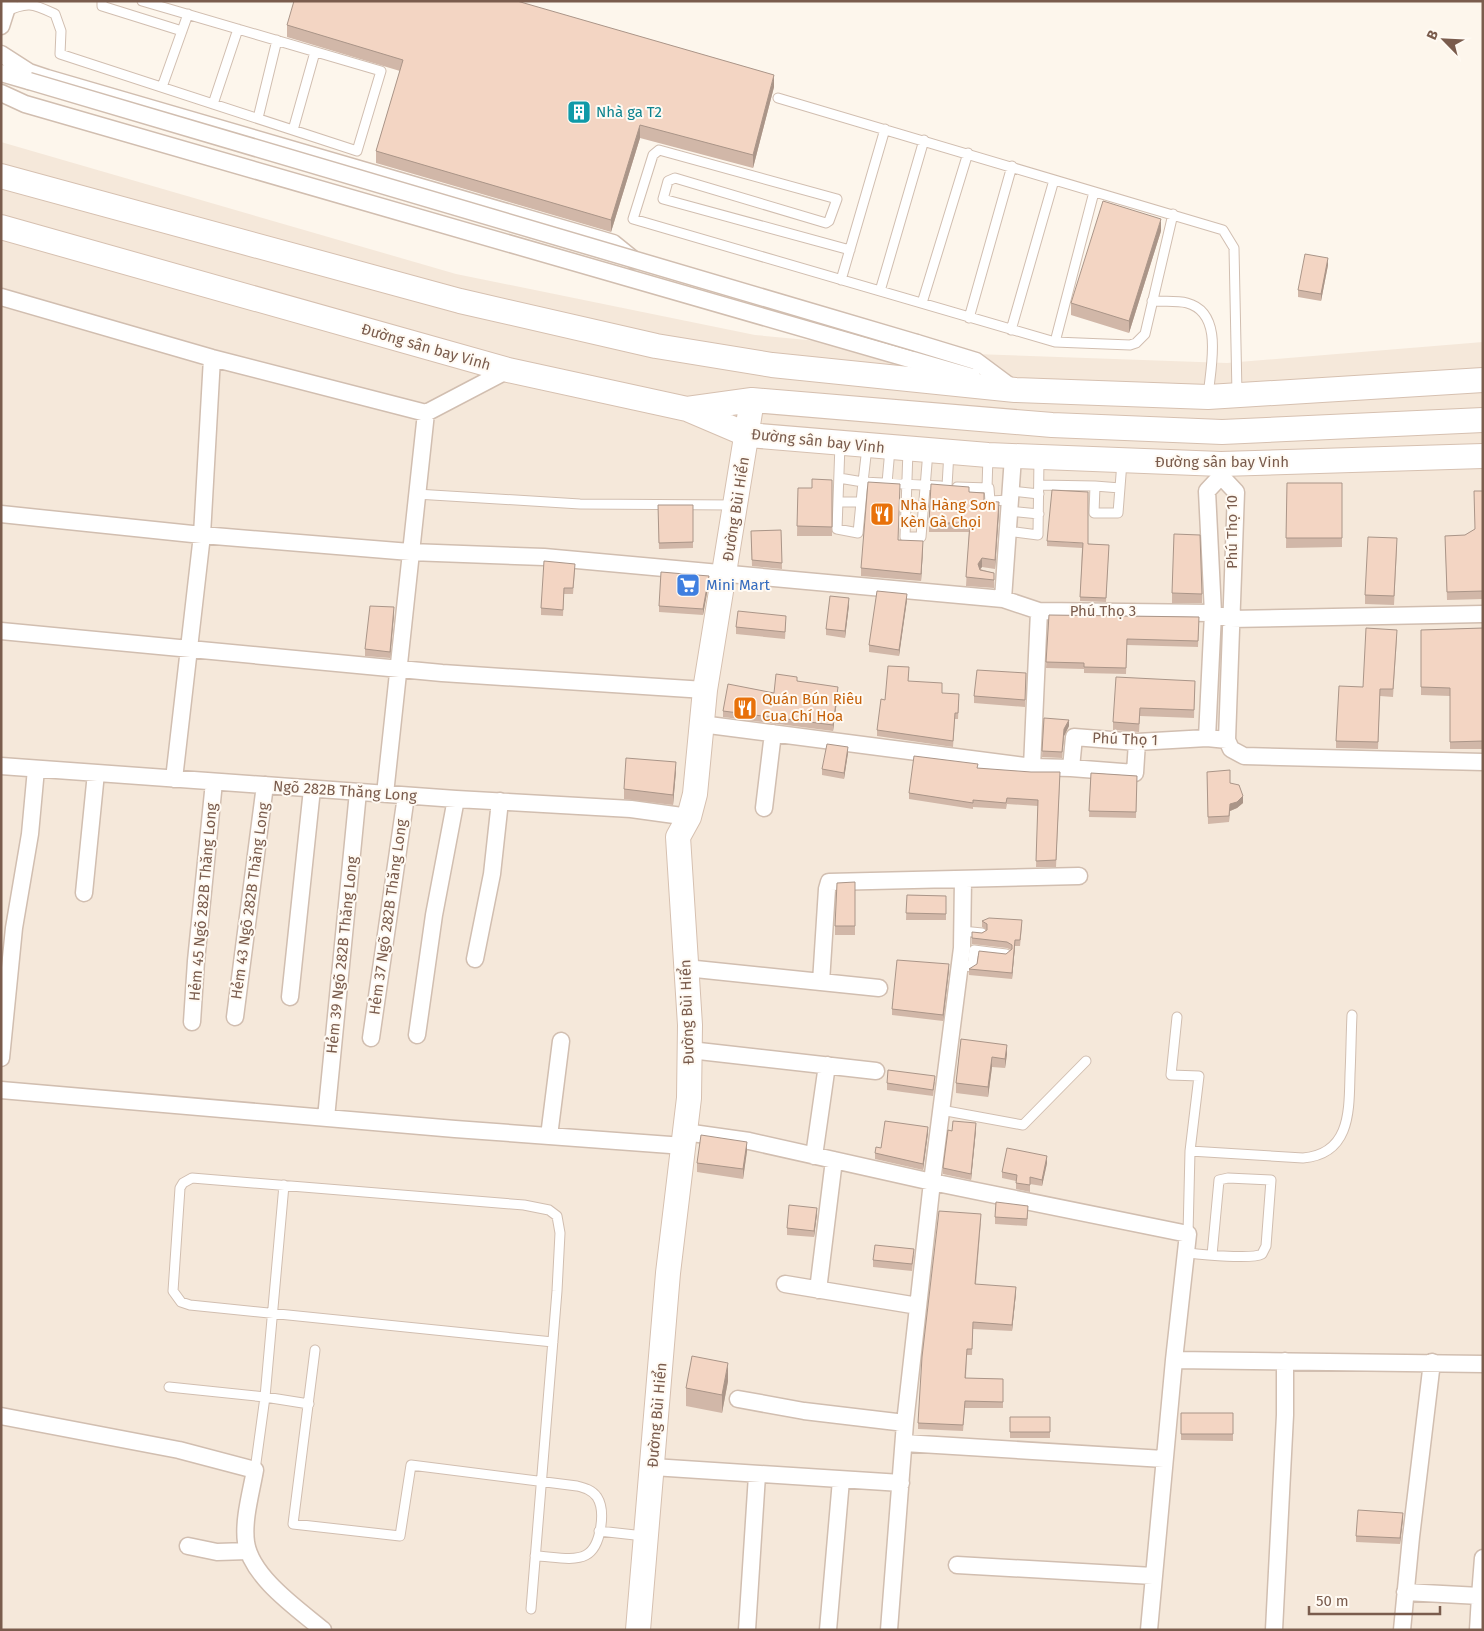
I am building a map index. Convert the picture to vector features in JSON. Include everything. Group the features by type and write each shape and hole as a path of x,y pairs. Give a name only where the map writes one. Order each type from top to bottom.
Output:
{"main road":[{"path":"1,176 460,301 656,346 772,365 1014,390 1208,397 1483,380"},
{"name":"Đường sân bay Vinh","path":"1,227 508,370 687,409 748,435 908,450 1013,457 1122,461 1221,470 1483,456"},
{"path":"687,409 752,400 1052,425 1222,432 1483,420"},
{"name":"Đường Bùi Hiển","path":"638,1630 668,1273 684,1139 690,1050 678,837 689,817 695,794 705,690 726,572 752,400"},
{"path":"1221,470 1222,432"}],"street":[{"path":"1,54 29,72 47,78 614,243 672,291"},
{"path":"1,72 976,361 1014,390"},
{"path":"1,93 25,104 1014,390"},
{"path":"1,297 212,358 426,413 508,370"},
{"path":"174,779 191,649 202,535 212,358"},
{"path":"385,794 426,413"},
{"path":"1003,599 999,576 1007,531 1013,457"},
{"name":"Phú Thọ 10","path":"1207,738 1213,613 1207,492 1221,470 1236,492 1230,618 1228,740"},
{"name":"Phú Thọ 3","path":"1,514 202,535 410,552 544,557 726,572 1003,599 1039,611 1213,613 1230,618 1483,614"},
{"path":"1032,767 1039,611"},
{"path":"1,632 398,670 705,690"},
{"path":"701,724 1032,767 1135,773 1137,742"},
{"path":"764,808 773,733"},
{"name":"Phú Thọ 1","path":"1071,768 1074,737 1137,742 1207,738 1228,740"},
{"path":"1228,740 1231,749 1244,756 1483,762"},
{"name":"Ngõ 282B Thăng Long","path":"1,766 406,796 631,809 689,817"},
{"path":"1,1058 8,928 30,834 36,769"},
{"path":"84,893 96,773"},
{"name":"Hẻm 45 Ngõ 282B Thăng Long","path":"192,1022 196,961 214,782"},
{"name":"Hẻm 43 Ngõ 282B Thăng Long","path":"235,1017 265,785"},
{"path":"290,997 312,789"},
{"name":"Hẻm 39 Ngõ 282B Thăng Long","path":"326,1118 358,792"},
{"name":"Hẻm 37 Ngõ 282B Thăng Long","path":"371,1038 406,796"},
{"path":"417,1035 429,949 456,799"},
{"path":"475,959 492,874 500,802"},
{"path":"821,982 829,882 919,882 963,878 1079,876"},
{"path":"889,1630 905,1423 932,1182 960,965 963,878"},
{"path":"686,968 879,988"},
{"path":"548,1136 561,1040"},
{"path":"690,1050 876,1071"},
{"path":"814,1156 827,1065"},
{"path":"1,1090 548,1136 750,1141 932,1182 1188,1234 1164,1459 1149,1630"},
{"path":"818,1290 834,1160"},
{"path":"784,1284 918,1306"},
{"path":"1174,1360 1483,1364"},
{"path":"1274,1630 1284,1424 1285,1361"},
{"path":"1402,1630 1432,1362"},
{"path":"738,1399 804,1411 905,1423"},
{"path":"1,1416 179,1450 255,1470 246,1530 248,1550 257,1571 323,1630"},
{"path":"904,1443 1164,1459"},
{"path":"653,1467 900,1483"},
{"path":"747,1630 757,1475"},
{"path":"828,1630 841,1480"},
{"path":"188,1546 217,1552 248,1550"},
{"path":"1478,1630 1483,1558"},
{"path":"957,1565 1153,1576"},
{"path":"1405,1592 1480,1596"}],"lane":[{"path":"102,1 102,6 182,31"},
{"path":"5,13 19,6 32,4 55,14 61,31 60,54 357,151 382,71 142,1"},
{"path":"162,87 188,14"},
{"path":"213,104 238,29"},
{"path":"258,118 277,40"},
{"path":"293,130 315,52"},
{"path":"778,98 1218,228 1227,234 1234,248 1237,395"},
{"path":"841,280 885,129"},
{"path":"880,291 924,140"},
{"path":"850,250 663,199 668,181 675,178 826,223 829,221 837,199 659,150 653,155 633,219 1055,342 1121,346 1136,344 1146,334 1173,214"},
{"path":"922,303 968,154"},
{"path":"968,318 1012,166"},
{"path":"1011,330 1054,180"},
{"path":"1055,342 1094,192"},
{"path":"1152,301 1187,302 1203,313 1209,323 1212,340 1208,397"},
{"path":"840,444 837,529 858,533 862,482"},
{"path":"862,482 908,450"},
{"path":"887,483 908,450"},
{"path":"908,450 925,485 921,537 905,537 908,450"},
{"path":"908,450 947,486"},
{"path":"988,455 987,488 989,488 990,501 1010,501 1039,489 1095,486 1120,488"},
{"path":"1007,531 1038,535 1039,458"},
{"path":"1095,486 1094,513 1118,512 1122,461"},
{"path":"839,478 862,482 987,488"},
{"path":"416,494 580,504 735,505"},
{"path":"1010,501 1039,514"},
{"path":"838,502 861,502"},
{"path":"906,506 923,505"},
{"path":"962,931 982,933"},
{"path":"960,965 972,967 974,950 1006,954"},
{"path":"1190,1150 1303,1158 1313,1157 1328,1151 1342,1134 1348,1111 1352,1015"},
{"path":"1177,1017 1170,1075 1199,1076 1190,1150 1188,1234"},
{"path":"941,1110 1023,1125 1086,1061"},
{"path":"531,1608 553,1342 560,1233 557,1216 549,1210 460,1198 192,1178 187,1180 180,1188 173,1291 181,1302 190,1305 553,1342"},
{"path":"1186,1253 1212,1255 1249,1256 1262,1254 1267,1239 1270,1180 1228,1178 1219,1180 1212,1255"},
{"path":"255,1470 265,1396 284,1185"},
{"path":"315,1350 294,1524 400,1536 411,1464 577,1486 590,1490 600,1504 599,1531 594,1547 587,1554 568,1557 536,1556"},
{"path":"170,1387 265,1396 309,1404"},
{"path":"599,1531 646,1536"}],"shaded area":[{"path":"1,142 456,274 755,335 946,353 1227,363 1483,342 1483,1630 1,1630"}],"building":[{"name":"Nhà ga T2","path":"294,1 517,1 774,75 753,155 640,125 611,220 376,151 403,60 287,25"},
{"path":"1103,201 1161,219 1129,321 1071,303"},
{"path":"1305,254 1328,258 1321,294 1298,290"},
{"path":"812,479 832,480 832,527 797,526 798,488 812,488"},
{"path":"868,482 900,484 898,540 923,541 921,574 861,568"},
{"path":"1287,483 1342,483 1342,538 1286,538"},
{"path":"931,484 969,487 969,492 984,493 984,501 999,502 995,560 982,558 978,564 980,570 994,573 994,580 966,577 970,523 929,523"},
{"path":"1052,490 1088,492 1088,544 1109,545 1106,598 1080,597 1083,543 1047,541"},
{"path":"1474,491 1483,491 1483,591 1447,592 1445,536 1465,535 1475,529"},
{"path":"658,505 693,505 693,542 659,543"},
{"path":"781,530 782,563 752,560 751,531"},
{"path":"1174,534 1200,535 1202,594 1172,593"},
{"path":"1368,537 1397,538 1394,596 1365,595"},
{"path":"544,561 575,564 573,588 564,588 563,610 541,608"},
{"path":"661,572 709,576 703,609 659,606"},
{"path":"877,591 907,594 899,650 869,645"},
{"path":"830,596 849,598 845,631 826,629"},
{"path":"370,606 394,607 390,652 365,649"},
{"path":"738,611 786,616 785,632 736,627"},
{"path":"1049,615 1199,617 1198,641 1127,639 1126,668 1084,667 1084,663 1046,662"},
{"path":"1366,628 1397,630 1393,689 1380,689 1378,742 1336,741 1339,686 1363,687"},
{"path":"1483,628 1483,741 1450,742 1450,688 1421,687 1421,630"},
{"path":"888,666 909,667 908,681 942,683 942,693 959,694 958,713 955,713 953,741 877,730 881,699 885,700"},
{"path":"977,670 1026,673 1025,700 974,696"},
{"path":"776,674 797,677 797,681 838,687 833,725 723,711 728,684 774,693"},
{"path":"1116,677 1195,681 1194,710 1140,708 1139,724 1113,722"},
{"path":"1044,718 1069,720 1064,729 1062,752 1042,751"},
{"path":"827,744 848,747 844,773 822,769"},
{"path":"914,756 978,764 977,768 1060,772 1056,860 1036,861 1038,800 1007,798 1006,803 973,800 973,803 909,793"},
{"path":"626,758 676,762 673,795 624,789"},
{"path":"1230,770 1230,783 1239,785 1243,796 1237,802 1230,804 1229,816 1208,817 1207,772"},
{"path":"1091,773 1137,776 1136,812 1089,811"},
{"path":"855,882 855,926 835,926 837,883"},
{"path":"907,895 946,896 946,914 906,913"},
{"path":"989,918 1022,920 1020,940 1015,940 1012,973 969,969 977,964 979,951 1006,954 1012,949 1012,945 1007,942 972,938 972,932 982,933 987,930 987,924 982,921"},
{"path":"897,960 949,964 943,1015 892,1009"},
{"path":"961,1039 1007,1045 1005,1059 992,1057 988,1087 956,1083"},
{"path":"888,1070 935,1076 933,1090 887,1083"},
{"path":"885,1121 928,1127 923,1164 875,1153 876,1147 881,1148"},
{"path":"953,1121 976,1123 971,1174 943,1168 948,1130 952,1131"},
{"path":"701,1135 747,1142 743,1169 697,1163"},
{"path":"1007,1148 1047,1156 1042,1180 1030,1177 1030,1185 1016,1183 1017,1175 1002,1172"},
{"path":"996,1202 1028,1206 1027,1219 995,1217"},
{"path":"789,1205 817,1208 814,1231 787,1228"},
{"path":"939,1211 981,1214 975,1284 1016,1287 1012,1325 973,1322 972,1349 967,1349 965,1378 1003,1379 1003,1402 965,1401 963,1425 918,1423 922,1357"},
{"path":"875,1245 914,1249 912,1264 873,1260"},
{"path":"692,1356 728,1363 722,1395 686,1388"},
{"path":"1181,1413 1233,1413 1233,1434 1181,1434"},
{"path":"1010,1417 1050,1417 1050,1432 1010,1432"},
{"path":"1358,1510 1403,1513 1400,1538 1356,1536"}],"place":[{"name":"Nhà ga T2","path":"579,112"},
{"name":"Nhà Hàng Sơn Kèn Gà Chọi","path":"882,514"},
{"name":"Mini Mart","path":"688,585"},
{"name":"Quán Bún Riêu Cua Chí Hoa","path":"745,708"}]}
